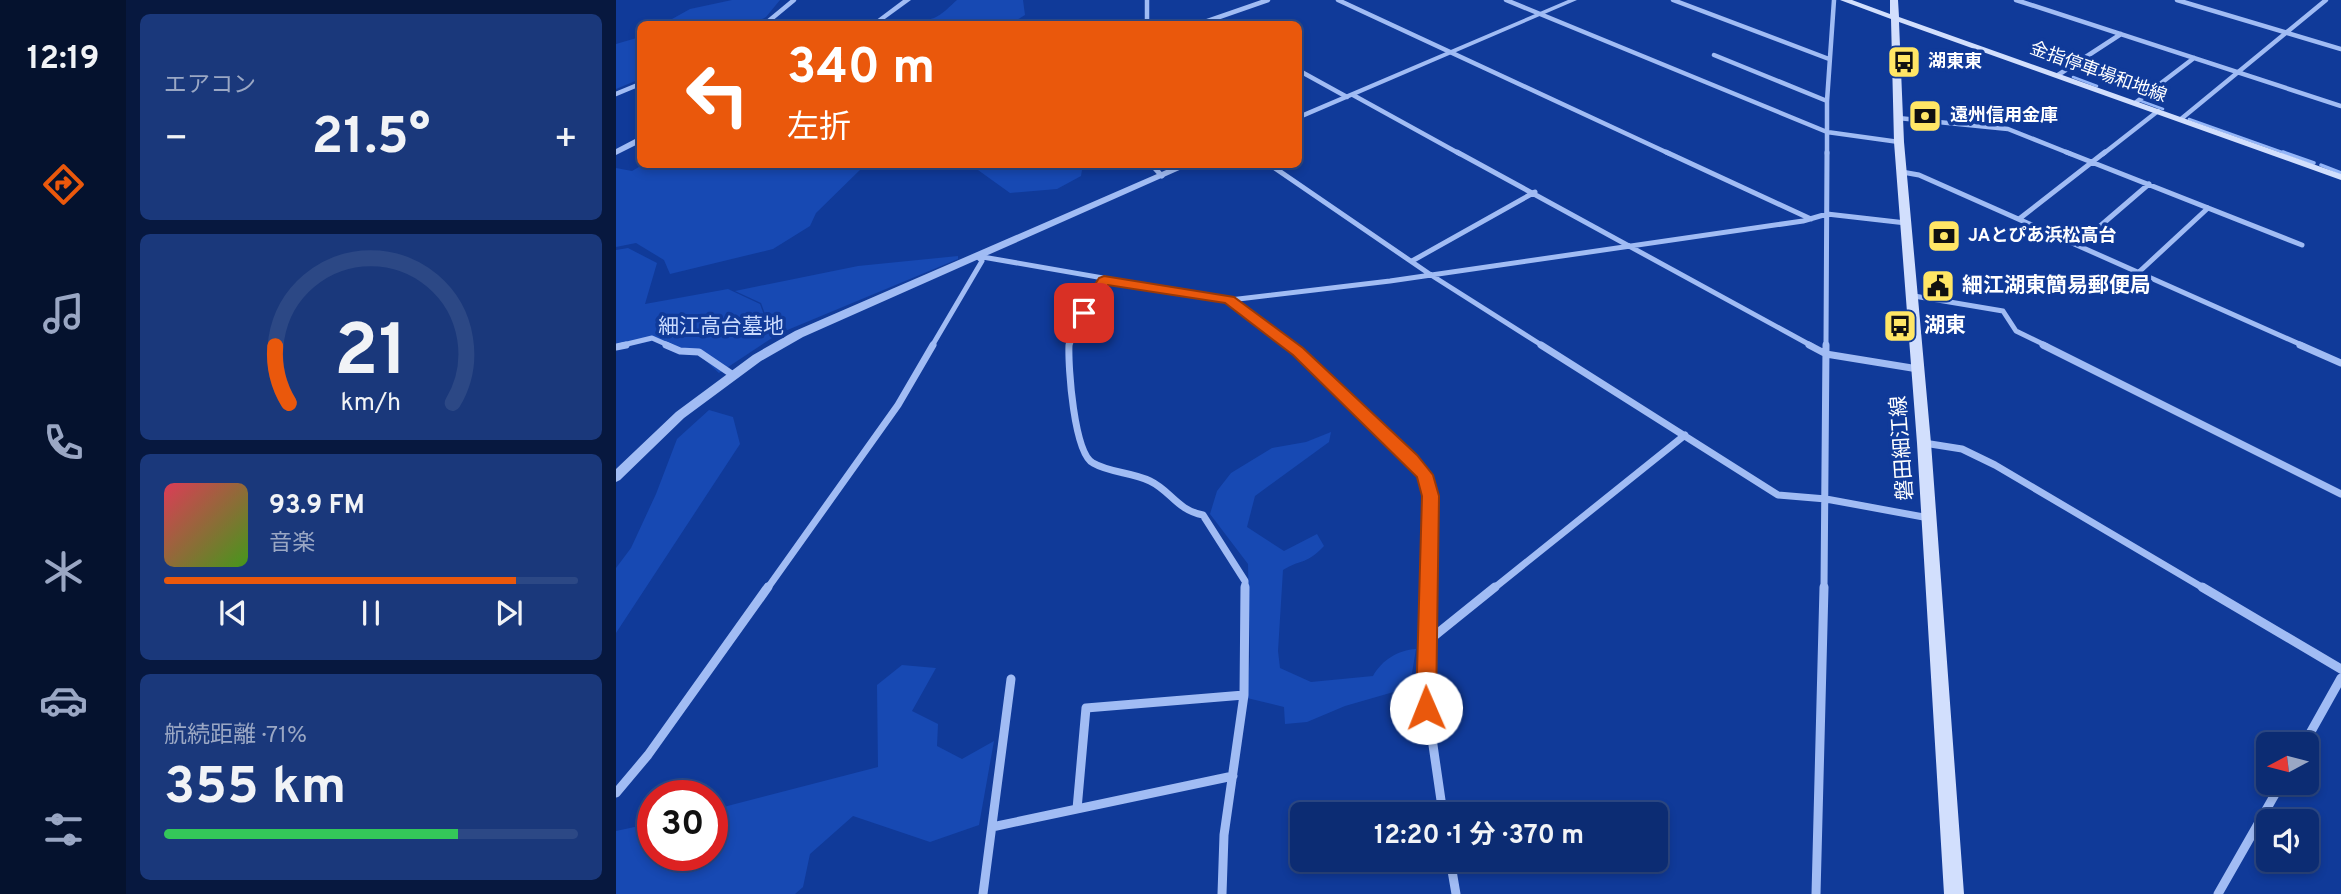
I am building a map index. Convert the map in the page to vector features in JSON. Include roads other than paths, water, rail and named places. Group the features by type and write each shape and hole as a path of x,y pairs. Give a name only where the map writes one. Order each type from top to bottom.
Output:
{"main road":[{"name":"金指停車場和地線","path":"1844,0 2341,177"},
{"name":"磐田細江線","path":"1894,0 1899,142 1914,296 1954,894"}],"street":[{"path":"769,21 794,0"},
{"path":"878,21 908,0"},
{"path":"1147,0 1147,21"},
{"path":"1208,21 1268,0"},
{"path":"1338,0 1812,219"},
{"path":"1506,0 1827,132 1899,142"},
{"path":"1302,116 1574,0"},
{"path":"1673,0 1829,59"},
{"path":"1816,894 1826,499 1827,101 1834,0"},
{"path":"2016,0 2341,106"},
{"path":"2177,0 2341,49"},
{"path":"2181,119 2326,0"},
{"path":"2059,75 2121,34"},
{"path":"1714,55 1827,101"},
{"path":"2135,103 2194,58"},
{"path":"1302,72 1535,192 1826,354 1918,369"},
{"path":"616,94 637,85"},
{"path":"2019,219 2158,111"},
{"path":"1898,118 2008,129 2302,245"},
{"path":"616,152 637,141"},
{"path":"1155,168 1162,176"},
{"path":"616,477 680,415 733,375 799,334 1180,168"},
{"path":"1275,168 1431,275 1779,495 1826,499 1930,518"},
{"path":"1902,172 1919,175 2341,363"},
{"path":"2078,245 2149,184"},
{"path":"1412,261 1535,192"},
{"path":"2138,272 2208,208"},
{"path":"977,256 1104,281 1229,300 1431,275 1812,219 1827,214 1906,223"},
{"path":"616,793 648,755 898,405 982,261 977,256"},
{"path":"1104,281 1069,342 1068,363 1081,450 1091,463 1151,481 1188,512 1203,514 1245,581 1244,695 1224,835 1222,894"},
{"path":"1914,296 2003,311 2016,331 2341,494"},
{"path":"1229,300 1298,351 1425,475 1430,496 1428,641 1424,690 1441,802"},
{"path":"616,347 652,338 680,351 699,352 733,375"},
{"path":"1428,641 1685,435"},
{"path":"1924,443 1962,449 1995,465 2341,668"},
{"path":"2311,732 2341,678"},
{"path":"983,894 1011,679"},
{"path":"1077,809 1086,709 1244,695"},
{"path":"992,827 1233,776"},
{"path":"2218,894 2275,795"},
{"path":"1452,872 1456,894"}],"waterway":[{"path":"2073,77 2097,86"},
{"path":"2141,101 2163,109"},
{"path":"2189,119 2288,154"},
{"path":"2283,152 2314,163"},
{"path":"2321,165 2341,173"}],"place":[{"name":"湖東東","path":"1904,62"},
{"name":"遠州信用金庫","path":"1925,116"},
{"name":"JAとぴあ浜松高台","path":"1944,236"},
{"name":"細江湖東簡易郵便局","path":"1938,286"},
{"name":"湖東","path":"1900,326"}],"park label":[{"name":"細江高台墓地","path":"721,327"}]}
